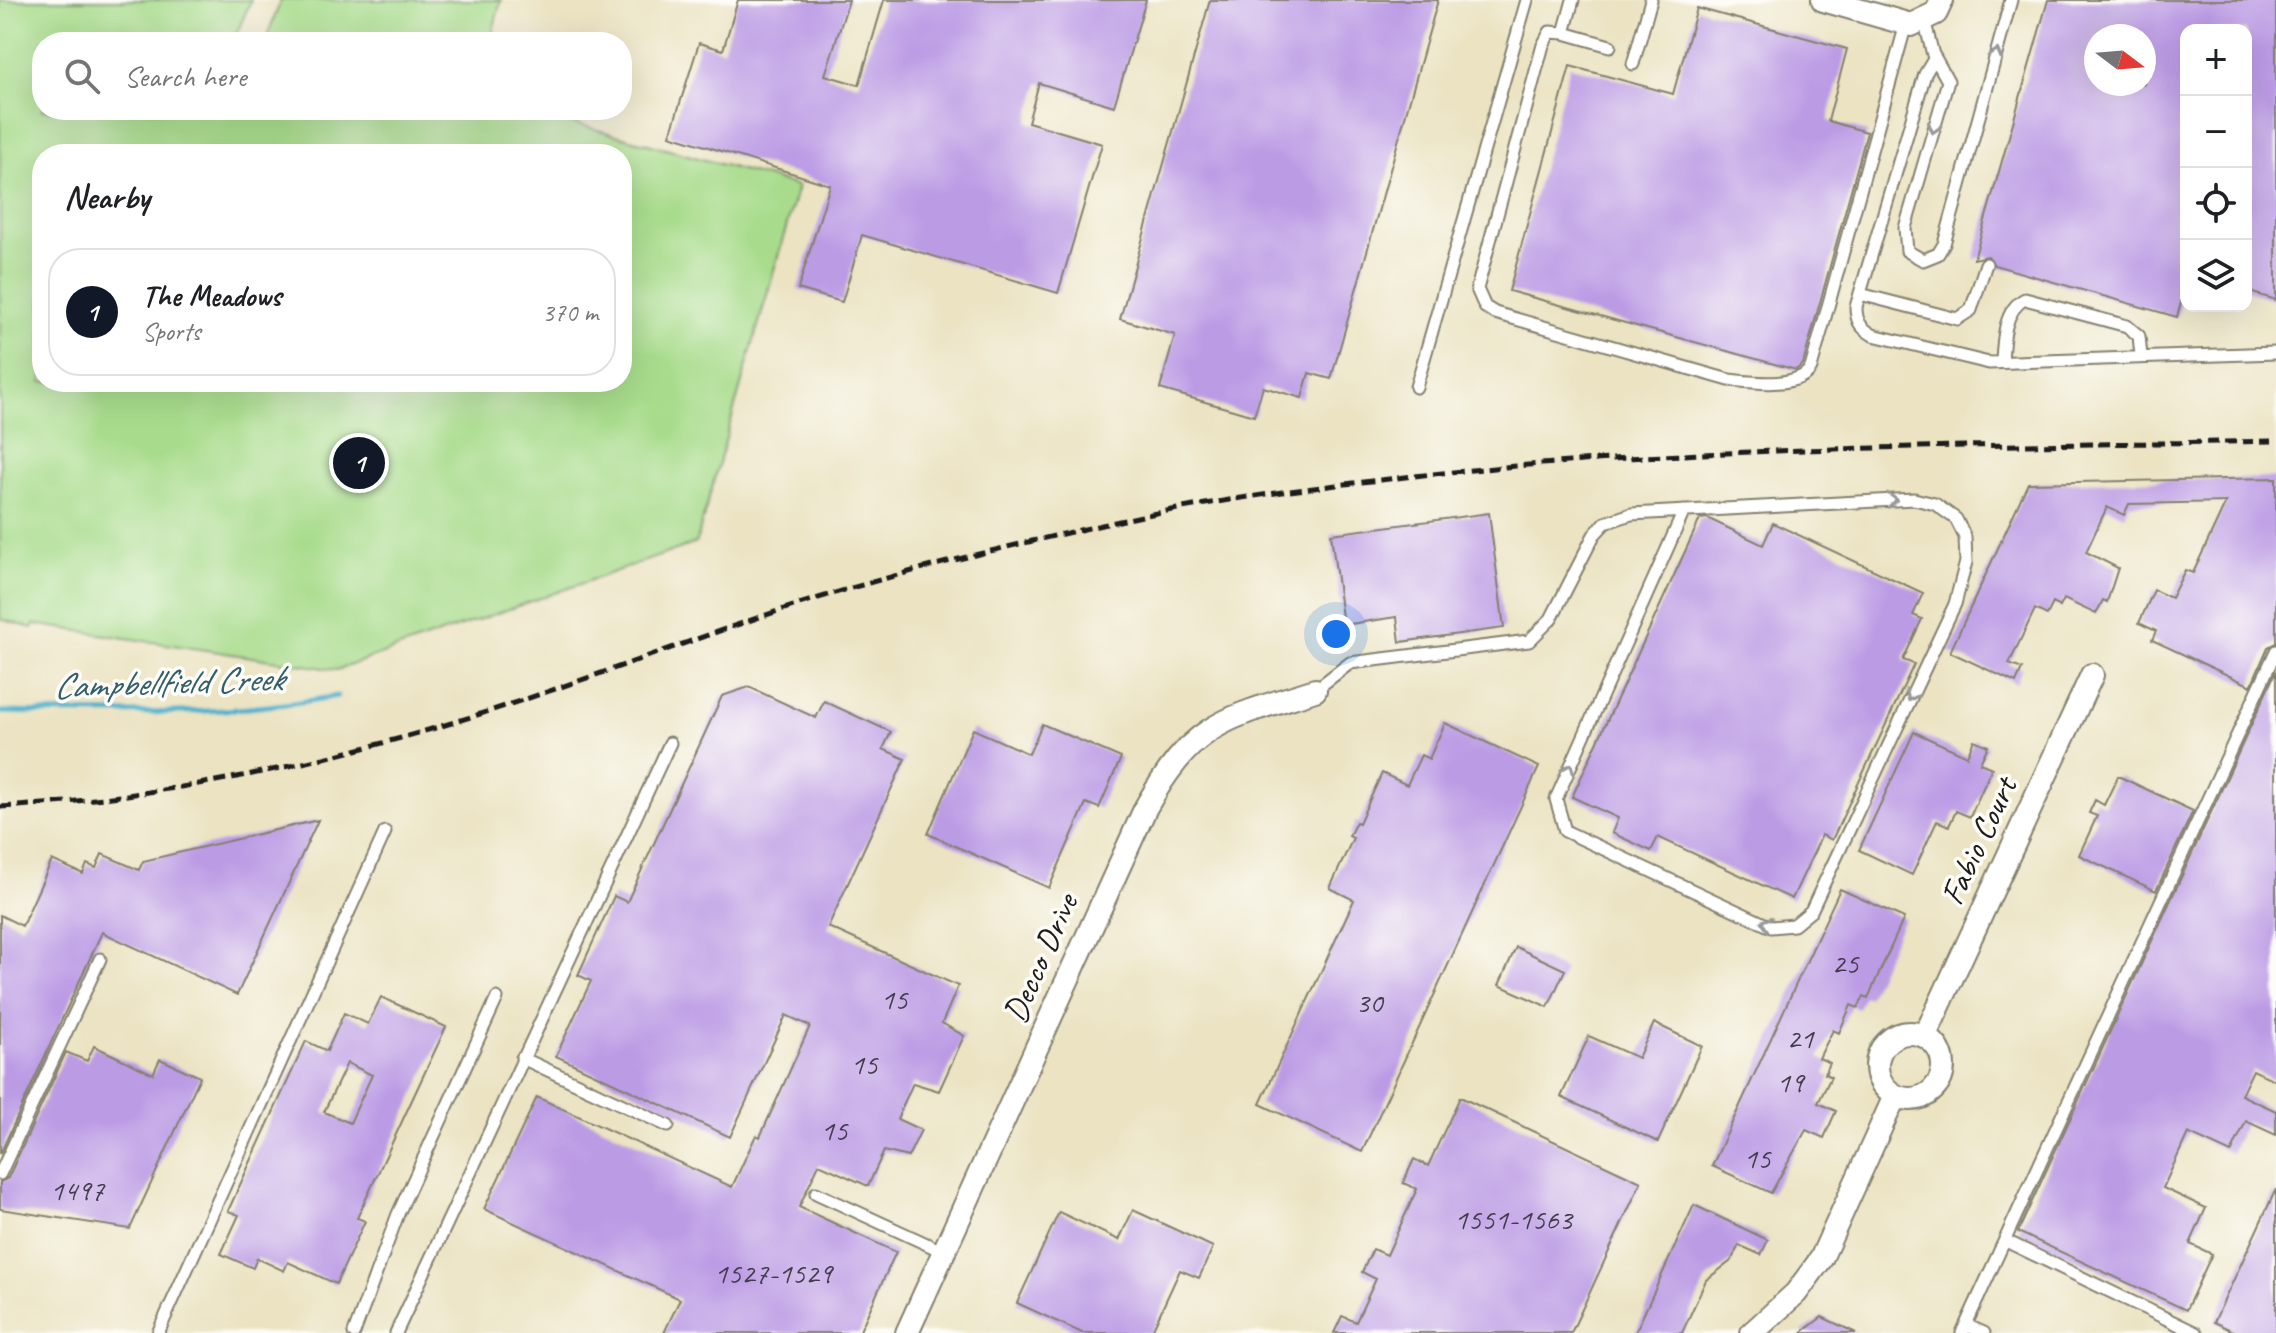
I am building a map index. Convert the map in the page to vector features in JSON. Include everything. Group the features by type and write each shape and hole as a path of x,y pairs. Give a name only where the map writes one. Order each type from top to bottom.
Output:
{"street":[{"path":"1823,0 1915,21 1936,13 1942,0"},
{"name":"Fabio Court","path":"1925,1036 2092,675"},
{"name":"Decco Drive","path":"907,1333 1146,807 1169,766 1199,736 1226,719 1315,690"},
{"path":"1902,1034 1925,1036 1939,1050 1943,1071 1940,1081 1926,1095 1916,1099 1895,1096 1880,1079 1878,1057 1892,1038 1902,1034"},
{"path":"1752,1333 1796,1293 1821,1259 1895,1096"}],"lane":[{"path":"1416,387 1527,0"},
{"path":"1564,33 1573,0"},
{"path":"1633,64 1651,0"},
{"path":"1915,21 1948,81 1905,228 1907,251 1923,260 1938,254 1944,244 2011,0"},
{"path":"1610,46 1555,31 1545,38 1477,289 1479,299 1495,313 1729,380 1798,379 1811,368 1915,21"},
{"path":"1934,56 1925,74 1860,294 1856,319 1873,335 1977,362 2276,353"},
{"path":"1860,294 1957,319 1971,310 1986,264"},
{"path":"2002,362 2013,308 2025,299 2127,326 2139,336 2141,356"},
{"path":"1315,690 1350,663 1529,641 1551,619 1594,535 1605,523 1631,514 1684,511 1814,504 1914,499 1935,504 1956,519 1965,537 1966,562 1955,604 1811,911 1794,925 1771,927 1565,831 1560,821 1556,799 1684,511"},
{"path":"1984,1333 1964,1329 2006,1241 2010,1221 2276,651"},
{"path":"396,1333 670,743"},
{"path":"158,1333 385,832"},
{"path":"0,1174 100,959"},
{"path":"354,1333 382,1250 497,998"},
{"path":"522,1058 668,1126"},
{"path":"816,1193 944,1252"},
{"path":"2006,1241 2196,1333"}],"green space":[{"path":"0,0 251,0 237,32 32,32 32,120 563,120 798,186 696,543 337,670 34,624 32,628 0,619"},
{"path":"281,0 501,0 493,32 269,32"}],"building":[{"path":"738,0 849,0 825,75 859,85 884,0 1146,0 1114,106 1039,83 1028,122 1102,144 1058,293 862,235 842,302 798,289 830,185 670,135 699,43 723,50"},
{"path":"1210,0 1438,0 1331,379 1309,373 1302,398 1263,387 1254,416 1160,389 1175,335 1120,319"},
{"path":"2048,0 2276,0 2276,300 2252,293 2252,24 2180,24 2180,306 2177,317 1994,265 1988,256 1974,259"},
{"path":"1697,8 1847,49 1828,121 1867,132 1803,364 1796,370 1509,291 1570,66 1673,94"},
{"path":"2276,478 2276,643 2268,647 2251,686 2152,640 2156,631 2139,623 2154,590 2171,598 2185,570 2193,573 2226,502 2129,504 2124,515 2107,507 2086,552 2118,568 2107,602 2103,600 2096,614 2064,599 2060,607 2053,603 2047,615 2035,609 2009,664 2022,669 2016,683 1950,652 2028,483"},
{"path":"1489,513 1504,628 1400,642 1397,617 1343,625 1331,534"},
{"path":"1707,518 1763,545 1773,523 1923,593 1913,615 1922,619 1903,660 1914,664 1832,840 1822,835 1792,899 1658,837 1651,851 1612,833 1618,818 1572,797 1700,519"},
{"path":"2276,671 2276,1081 2253,1070 2241,1095 2276,1111 2276,1135 2246,1121 2231,1153 2188,1133 2163,1188 2206,1208 2190,1244 2212,1254 2186,1310 2018,1232"},
{"path":"749,687 816,718 824,701 891,732 883,749 905,759 828,927 958,986 942,1023 964,1036 939,1091 913,1083 897,1119 921,1130 908,1157 884,1151 868,1186 819,1164 799,1207 896,1252 859,1333 664,1333 680,1299 484,1209 537,1097 732,1187 756,1135 760,1137 810,1026 786,1015 730,1137 556,1056 591,981 578,975 614,896 627,902 722,696"},
{"path":"1445,723 1539,767 1362,1152 1260,1104 1354,900 1330,888 1353,838 1349,836 1356,822 1359,823 1382,773 1407,785 1421,755 1429,759"},
{"path":"1042,724 1121,758 1099,808 1086,803 1049,888 928,834 973,729 1029,754"},
{"path":"1914,732 1967,756 1974,740 1988,746 1980,763 1992,768 1970,817 1956,811 1949,826 1937,821 1912,875 1859,850"},
{"path":"2118,776 2193,811 2156,891 2079,855 2097,816 2089,813 2095,800 2104,805"},
{"path":"318,820 237,995 102,932 0,1154 0,915 22,926 52,860 83,874 87,864 96,868 102,854 139,870 143,861"},
{"path":"1840,889 1904,918 1868,998 1864,996 1858,1008 1851,1005 1839,1033 1833,1030 1819,1058 1830,1063 1825,1074 1831,1077 1818,1103 1836,1111 1824,1138 1806,1130 1771,1193 1712,1166"},
{"path":"1516,947 1565,970 1548,1007 1499,985"},
{"path":"381,997 446,1027 357,1218 365,1221 336,1284 288,1262 284,1271 257,1258 253,1268 221,1254 239,1215 228,1211 306,1041 327,1051 344,1013 368,1024","holes":["347,1063 372,1075 350,1123 324,1112"]},
{"path":"1654,1023 1702,1046 1658,1142 1561,1097 1589,1036 1638,1058"},
{"path":"94,1046 153,1074 160,1059 200,1077 130,1229 0,1209 0,1182 8,1178 66,1052 87,1061"},
{"path":"1460,1097 1641,1182 1571,1333 1334,1333 1342,1316 1356,1322 1376,1279 1362,1272 1373,1249 1387,1255 1417,1189 1403,1183 1414,1159 1428,1166"},
{"path":"2276,1189 2276,1333 2237,1333 2214,1322"},
{"path":"1694,1205 1768,1240 1761,1255 1739,1245 1731,1261 1706,1280 1682,1333 1635,1333"},
{"path":"1133,1210 1213,1247 1199,1278 1180,1270 1151,1333 1082,1333 1017,1303 1059,1212 1119,1240"},
{"path":"1822,1317 1856,1333 1801,1333"}],"waterway":[{"name":"Campbellfield Creek","path":"0,712 211,711 337,696"}],"railway":[{"path":"0,807 122,796 303,763 480,714 759,617 877,581 1075,531 1280,492 1492,468 1715,453 2276,441"}],"place":[{"name":"The Meadows","path":"359,463"}]}
